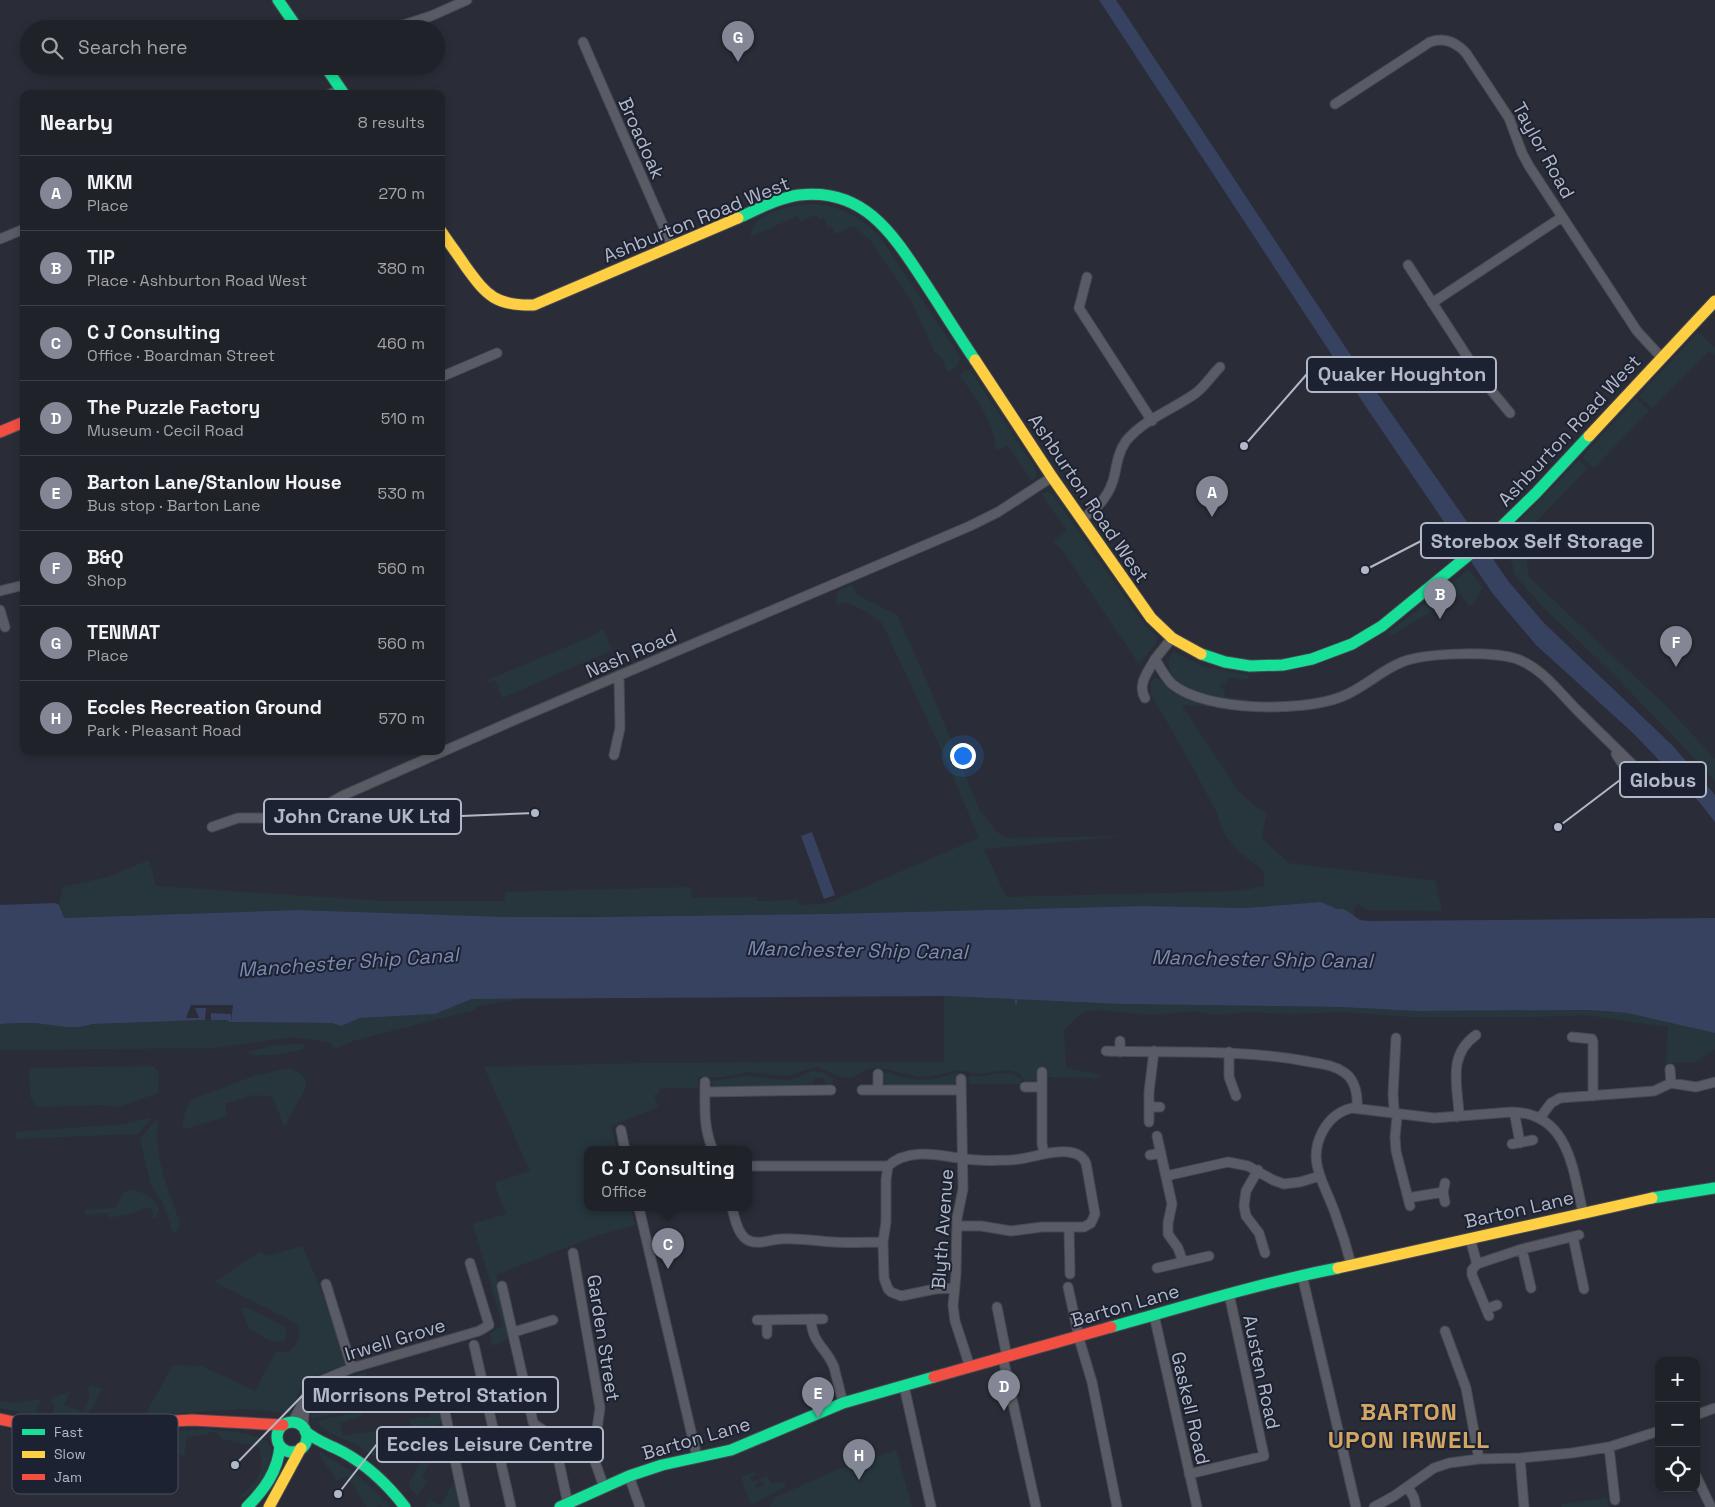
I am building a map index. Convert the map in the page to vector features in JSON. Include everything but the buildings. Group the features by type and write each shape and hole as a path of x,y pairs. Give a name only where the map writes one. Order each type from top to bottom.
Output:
{"main road":[{"path":"278,0 292,20"},
{"path":"329,75 337,90"},
{"name":"Ashburton Road West","path":"445,238 482,289 501,301 522,306 534,305 776,201 795,195 837,197 862,207 881,221 897,241 1052,477 1147,613 1172,638 1197,654 1240,665 1283,665 1312,659 1339,650 1367,636 1463,562 1492,536 1536,493 1661,357 1714,303"},
{"path":"0,432 20,424"},
{"name":"Barton Lane","path":"572,1504 629,1476 662,1465 731,1450 843,1403 1229,1294 1302,1275 1423,1250 1583,1213 1652,1198 1715,1188"},
{"path":"178,1420 298,1424 318,1441 356,1460 383,1483 405,1507"},
{"path":"252,1423 272,1435 284,1449 292,1452 301,1448"},
{"path":"247,1507 259,1496 269,1480 280,1455 278,1432 287,1424"},
{"path":"269,1507 306,1440 304,1430"}],"street":[{"path":"419,20 467,0"},
{"name":"Taylor Road","path":"1335,104 1435,40 1448,40 1462,49 1509,118 1529,166 1637,331 1645,342 1661,357"},
{"name":"Broadoak","path":"583,42 672,246"},
{"path":"1432,303 1562,217"},
{"path":"0,239 20,230"},
{"path":"1408,265 1481,378 1510,413"},
{"path":"1088,276 1079,304 1080,311 1152,421"},
{"path":"445,375 497,353"},
{"path":"1082,519 1100,505 1109,492 1118,456 1126,441 1152,421 1198,391 1220,367"},
{"name":"Nash Road","path":"445,750 977,523 1021,498 1052,477"},
{"path":"0,591 20,586"},
{"path":"0,610 5,627"},
{"path":"1146,698 1142,692 1143,681 1155,659 1172,638"},
{"path":"1155,659 1172,683 1193,695 1221,703 1265,707 1307,704 1338,698 1408,660 1440,656 1500,655 1515,658 1534,668 1546,678 1644,776"},
{"path":"614,756 620,728 619,676"},
{"path":"1606,739 1635,783"},
{"name":"Nash Road","path":"212,827 238,818 298,816 433,755"},
{"path":"1457,1117 1459,1113 1457,1062 1462,1049 1476,1035"},
{"path":"1572,1037 1592,1039 1593,1096"},
{"path":"1396,1038 1393,1094 1394,1109 1397,1117 1396,1151 1409,1202 1444,1187 1445,1202"},
{"path":"1120,1041 1120,1052"},
{"path":"1106,1051 1228,1052 1274,1056 1334,1066 1347,1074 1352,1080 1356,1092 1357,1107"},
{"path":"1149,1122 1154,1052"},
{"path":"1228,1052 1226,1086 1236,1096"},
{"path":"1670,1069 1671,1083"},
{"path":"1042,1072 1042,1144 1044,1153"},
{"path":"878,1074 878,1090"},
{"name":"Blyth Avenue","path":"961,1079 963,1189 958,1212 953,1306 955,1321 970,1367"},
{"path":"819,1080 819,1090"},
{"path":"705,1082 705,1125 706,1134 711,1146"},
{"path":"1540,1118 1555,1100 1560,1098 1654,1091 1671,1083 1696,1087 1715,1082"},
{"path":"1025,1087 1042,1087"},
{"path":"705,1092 831,1090"},
{"path":"862,1090 961,1090"},
{"path":"1149,1107 1160,1107"},
{"path":"1351,1264 1337,1216 1320,1176 1316,1151 1324,1129 1333,1117 1338,1112 1357,1107 1429,1118 1522,1112 1540,1118 1551,1126 1567,1147 1583,1213"},
{"path":"1512,1112 1515,1116 1516,1143 1533,1140"},
{"path":"621,1130 624,1146"},
{"path":"1157,1136 1172,1204 1168,1229 1171,1238 1180,1252 1182,1262"},
{"path":"752,1166 888,1166 898,1158 908,1155 948,1156 975,1160 1012,1160 1030,1158 1044,1153 1074,1153 1084,1158 1095,1214 1088,1225 1079,1228 1042,1228 1011,1231 981,1226 957,1226"},
{"path":"1150,1155 1161,1153"},
{"path":"1166,1176 1228,1162 1248,1166 1273,1180 1287,1184 1320,1176"},
{"path":"888,1166 886,1222 883,1242 884,1278 888,1289 901,1296 906,1296 934,1289 955,1288"},
{"path":"1258,1170 1246,1191 1244,1206 1246,1216 1266,1240 1264,1253"},
{"path":"640,1211 698,1457"},
{"path":"733,1211 739,1230 751,1242 807,1239 835,1243 883,1242"},
{"path":"1069,1228 1070,1274"},
{"path":"1497,1305 1488,1312 1472,1276 1472,1270 1477,1264 1522,1249 1576,1236 1584,1289"},
{"path":"1470,1238 1477,1264"},
{"path":"1522,1249 1531,1288"},
{"name":"Garden Street","path":"573,1252 600,1408 594,1459 604,1487"},
{"path":"1157,1268 1209,1256"},
{"name":"Irwell Grove","path":"287,1424 305,1402 310,1390 318,1382 352,1368 479,1331 489,1325 470,1263"},
{"path":"1302,1275 1356,1507"},
{"path":"326,1284 352,1368"},
{"path":"502,1286 533,1422 554,1439 572,1504"},
{"path":"1068,1287 1079,1337 1092,1382 1117,1507"},
{"name":"Austen Road","path":"1189,1474 1264,1456 1229,1294"},
{"path":"997,1306 1005,1358 1036,1507"},
{"name":"Gaskell Road","path":"1154,1315 1197,1507"},
{"path":"811,1319 814,1336 832,1361 843,1403"},
{"path":"757,1320 823,1319"},
{"path":"514,1332 552,1320"},
{"path":"767,1320 767,1334"},
{"path":"1445,1331 1466,1388 1479,1459"},
{"path":"474,1345 511,1507"},
{"path":"904,1386 932,1507"},
{"name":"Irwell Grove","path":"304,1430 305,1402"},
{"path":"443,1403 465,1507"},
{"path":"1700,1414 1715,1408"},
{"path":"1374,1507 1408,1487 1434,1468 1449,1462 1572,1453 1609,1447 1655,1431"},
{"path":"1609,1447 1615,1500"},
{"path":"1520,1458 1524,1507"},
{"path":"629,1476 640,1507"},
{"path":"1700,1484 1711,1507"},
{"path":"1408,1487 1416,1507"}],"shaded area":[{"path":"810,204 840,209 865,223 880,237 961,358 955,368 947,372 942,358 934,351 912,302 871,241 854,226 834,234 832,227 828,228 824,218 819,220 816,215 800,221 798,216 750,237 756,224 767,214 789,207"},
{"path":"1698,332 1715,348 1715,354 1709,351 1652,408 1639,396"},
{"path":"970,370 1035,468 1036,476 1032,481 1008,446 996,450 995,439 988,420 960,376 964,371"},
{"path":"1636,398 1649,411 1594,468 1582,457"},
{"path":"1579,460 1587,469 1533,525 1537,530 1524,544 1529,577 1666,706 1715,759 1715,782 1704,768 1610,671 1543,607 1518,579 1514,573 1513,565 1499,542"},
{"path":"1047,492 1052,494 1144,624 1157,637 1157,642 1139,664 1063,551 1053,541 1067,531 1041,494"},
{"path":"1469,569 1483,588 1472,605 1469,607 1461,594 1389,637 1388,633"},
{"path":"852,585 857,595 897,615 929,686 979,809 997,832 1008,838 1126,836 984,849 1006,897 1240,891 1264,886 1264,871 1237,850 1224,833 1216,811 1151,694 1150,684 1154,678 1157,678 1173,693 1215,707 1182,705 1238,791 1267,813 1261,838 1288,863 1435,881 1442,911 1368,910 1358,904 1354,909 1355,918 1344,909 1337,910 1321,902 1246,908 1143,906 826,914 508,917 297,910 64,918 59,905 63,887 108,877 149,860 156,886 382,901 505,901 505,892 691,887 692,898 757,897 757,901 797,900 798,905 825,904 979,838 941,749 882,623 865,611 845,602 836,605 838,591"},
{"path":"603,629 612,650 502,698 495,680 489,683 488,680 590,637"},
{"path":"1173,651 1204,667 1249,675 1248,679 1228,678 1226,685 1221,683 1220,688 1225,690 1224,697 1248,699 1248,702 1215,697 1183,685 1175,678 1169,667 1170,655"},
{"path":"944,996 1121,1004 1340,1007 1416,1011 1590,1010 1627,1013 1715,1033 1715,1049 1695,1062 1666,1063 1668,1027 1585,1015 1410,1017 1343,1012 1290,1014 1247,1012 1216,1015 1194,1011 1152,1015 1097,1010 1085,1012 1078,1016 1064,1030 1066,1068 1101,1075 1097,1078 1049,1077 1048,1070 1037,1070 1036,1080 1025,1081 1019,1073 1007,1070 978,1074 956,1070 919,1077 886,1069 872,1068 853,1077 845,1078 816,1067 787,1076 747,1072 721,1077 698,1077 698,1088 660,1088 659,1094 654,1094 658,1107 611,1126 616,1146 584,1146 584,1211 632,1211 635,1225 595,1236 496,1275 511,1331 504,1341 492,1346 490,1333 503,1326 473,1224 506,1214 494,1183 530,1171 484,1067 644,1063 944,1062"},
{"path":"472,999 521,999 477,1006 474,1010 355,1040 335,1049 330,1043 293,1037 212,1048 0,1050 0,1024 34,1023 86,1027 92,1024 226,1020 230,1022 332,1023 341,1026 360,1018 435,1014"},
{"path":"301,1044 305,1046 303,1049 283,1053 253,1055 248,1053 249,1051 276,1045"},
{"path":"154,1066 159,1074 158,1093 117,1107 100,1105 37,1107 30,1096 29,1068"},
{"path":"289,1068 298,1072 306,1080 306,1088 284,1127 273,1097 254,1095 225,1104 227,1116 182,1130 185,1112 190,1100 254,1076"},
{"path":"812,1071 821,1072 833,1078 833,1084 825,1083 824,1078 814,1078 813,1084 809,1086 720,1087 713,1086 710,1081 747,1076 787,1080"},
{"path":"883,1073 905,1078 918,1079 939,1078 958,1073 965,1074 965,1077 957,1077 956,1082 952,1085 889,1086 883,1080"},
{"path":"1001,1073 1013,1074 1021,1079 1021,1084 969,1084 969,1076"},
{"path":"149,1118 150,1120 137,1135 16,1139 15,1132 125,1124"},
{"path":"158,1118 159,1159 179,1220 179,1228 174,1234 164,1205 151,1185 140,1139"},
{"path":"131,1190 140,1192 154,1201 159,1209 156,1218 153,1218 153,1211 149,1207 133,1213 109,1218 108,1213 85,1215 85,1210 115,1208 124,1192"},
{"path":"302,1246 320,1287 347,1365 304,1379 290,1414 247,1409 146,1414 173,1365 202,1366 255,1391 276,1351 288,1352 295,1346 299,1336 298,1324 215,1282 259,1252 268,1256"},
{"path":"249,1308 283,1326 286,1330 285,1340 277,1342 249,1329 242,1310"},
{"path":"365,1372 371,1395 403,1385 408,1397 311,1419 315,1397 319,1391"},
{"path":"91,1385 102,1389 89,1414 52,1414 55,1406 51,1400 54,1397 71,1391 64,1405 83,1412 90,1397 87,1390"},
{"path":"38,1399 41,1401 35,1413 52,1414 31,1414 0,1408 0,1401 16,1403"},
{"path":"367,1410 361,1416 340,1423 343,1436 375,1431 383,1457 383,1464 357,1445 325,1430 317,1421"},
{"path":"436,1411 442,1416 443,1422 438,1425 443,1447 420,1453 409,1419 429,1417 431,1412"},
{"path":"205,1429 237,1432 260,1438 266,1441 270,1447 269,1465 259,1484 252,1492 238,1499 256,1481 260,1472 261,1457 259,1447 221,1439 220,1435 211,1432 206,1435 187,1437 184,1455 182,1456 179,1453 178,1431"},
{"path":"896,1450 912,1507 770,1507 774,1498 834,1471"},
{"path":"320,1452 356,1474 392,1507 382,1507 380,1504 376,1507 367,1507 347,1476 337,1481 319,1454"},
{"path":"437,1453 450,1460 448,1463 434,1455 422,1477 427,1480 418,1496 409,1487 409,1484 423,1456"},
{"path":"754,1472 755,1475 750,1477 752,1482 757,1480 756,1488 764,1485 763,1481 760,1482 759,1479 767,1476 771,1484 784,1482 786,1486 751,1505 741,1477"},
{"path":"454,1481 459,1507 426,1507 429,1500 441,1506"},
{"path":"1607,1498 1608,1507 1562,1507 1562,1504"}],"water":[{"path":"1099,0 1116,0 1350,354 1509,582 1544,623 1673,746 1715,795 1715,822 1700,803 1634,734 1536,645 1493,594 1366,407"},
{"path":"812,832 835,895 824,899 801,836"},
{"name":"Manchester Ship Canal","path":"1321,902 1337,909 1344,909 1360,920 1370,921 1715,918 1715,1033 1627,1013 1590,1010 1416,1011 1340,1007 1121,1004 943,996 472,999 435,1014 360,1018 341,1026 332,1023 230,1022 226,1020 92,1024 77,1027 32,1023 0,1024 0,905 55,903 59,905 64,918 297,910 508,917 587,917 826,914 1143,906 1246,908"}],"pier":[{"path":"191,1005 233,1005 231,1022 231,1014 211,1013 211,1020 205,1020 206,1008 195,1008 199,1018 186,1018"}],"traffic: fast":[{"path":"278,0 292,20"},
{"path":"331,75 341,90"},
{"path":"738,218 776,201 799,195 822,195 842,199 860,207 875,218 902,248 975,360"},
{"path":"1201,654 1225,662 1250,666 1283,665 1312,659 1352,644 1382,626 1492,536 1536,493 1589,436"},
{"path":"1652,1198 1715,1188"},
{"path":"1111,1327 1252,1288 1338,1268"},
{"path":"560,1507 629,1476 662,1465 731,1450 843,1403 934,1377"},
{"path":"292,1422 302,1427 307,1437 302,1447 292,1452 282,1447 277,1437 282,1427 292,1422"},
{"path":"305,1431 369,1469 392,1491 405,1507"},
{"path":"247,1507 269,1480 279,1455 280,1446"}],"traffic: slow":[{"path":"445,237 473,277 487,292 501,301 510,304 534,305 738,218"},
{"path":"1589,436 1715,301"},
{"path":"975,360 1052,477 1151,618 1172,638 1201,654"},
{"path":"1338,1268 1652,1198"},
{"path":"269,1507 301,1448"}],"traffic: jam":[{"path":"0,432 20,424"},
{"path":"934,1377 1111,1327"},
{"path":"0,1419 12,1422"},
{"path":"178,1421 283,1425"}],"place":[{"name":"TENMAT","path":"738,62"},
{"name":"Quaker Houghton","path":"1244,446"},
{"name":"MKM","path":"1212,517"},
{"name":"Storebox Self Storage","path":"1365,570"},
{"name":"TIP","path":"1440,619"},
{"name":"B&Q","path":"1676,667"},
{"name":"John Crane UK Ltd","path":"535,813"},
{"name":"Globus","path":"1558,827"},
{"name":"C J Consulting","path":"668,1269"},
{"name":"The Puzzle Factory","path":"1004,1411"},
{"name":"Barton Lane/Stanlow House","path":"818,1418"},
{"name":"Morrisons Petrol Station","path":"235,1465"},
{"name":"Eccles Recreation Ground","path":"859,1480"},
{"name":"Eccles Leisure Centre","path":"338,1494"}],"district":[{"name":"BARTON UPON IRWELL","path":"1409,1426"}]}
